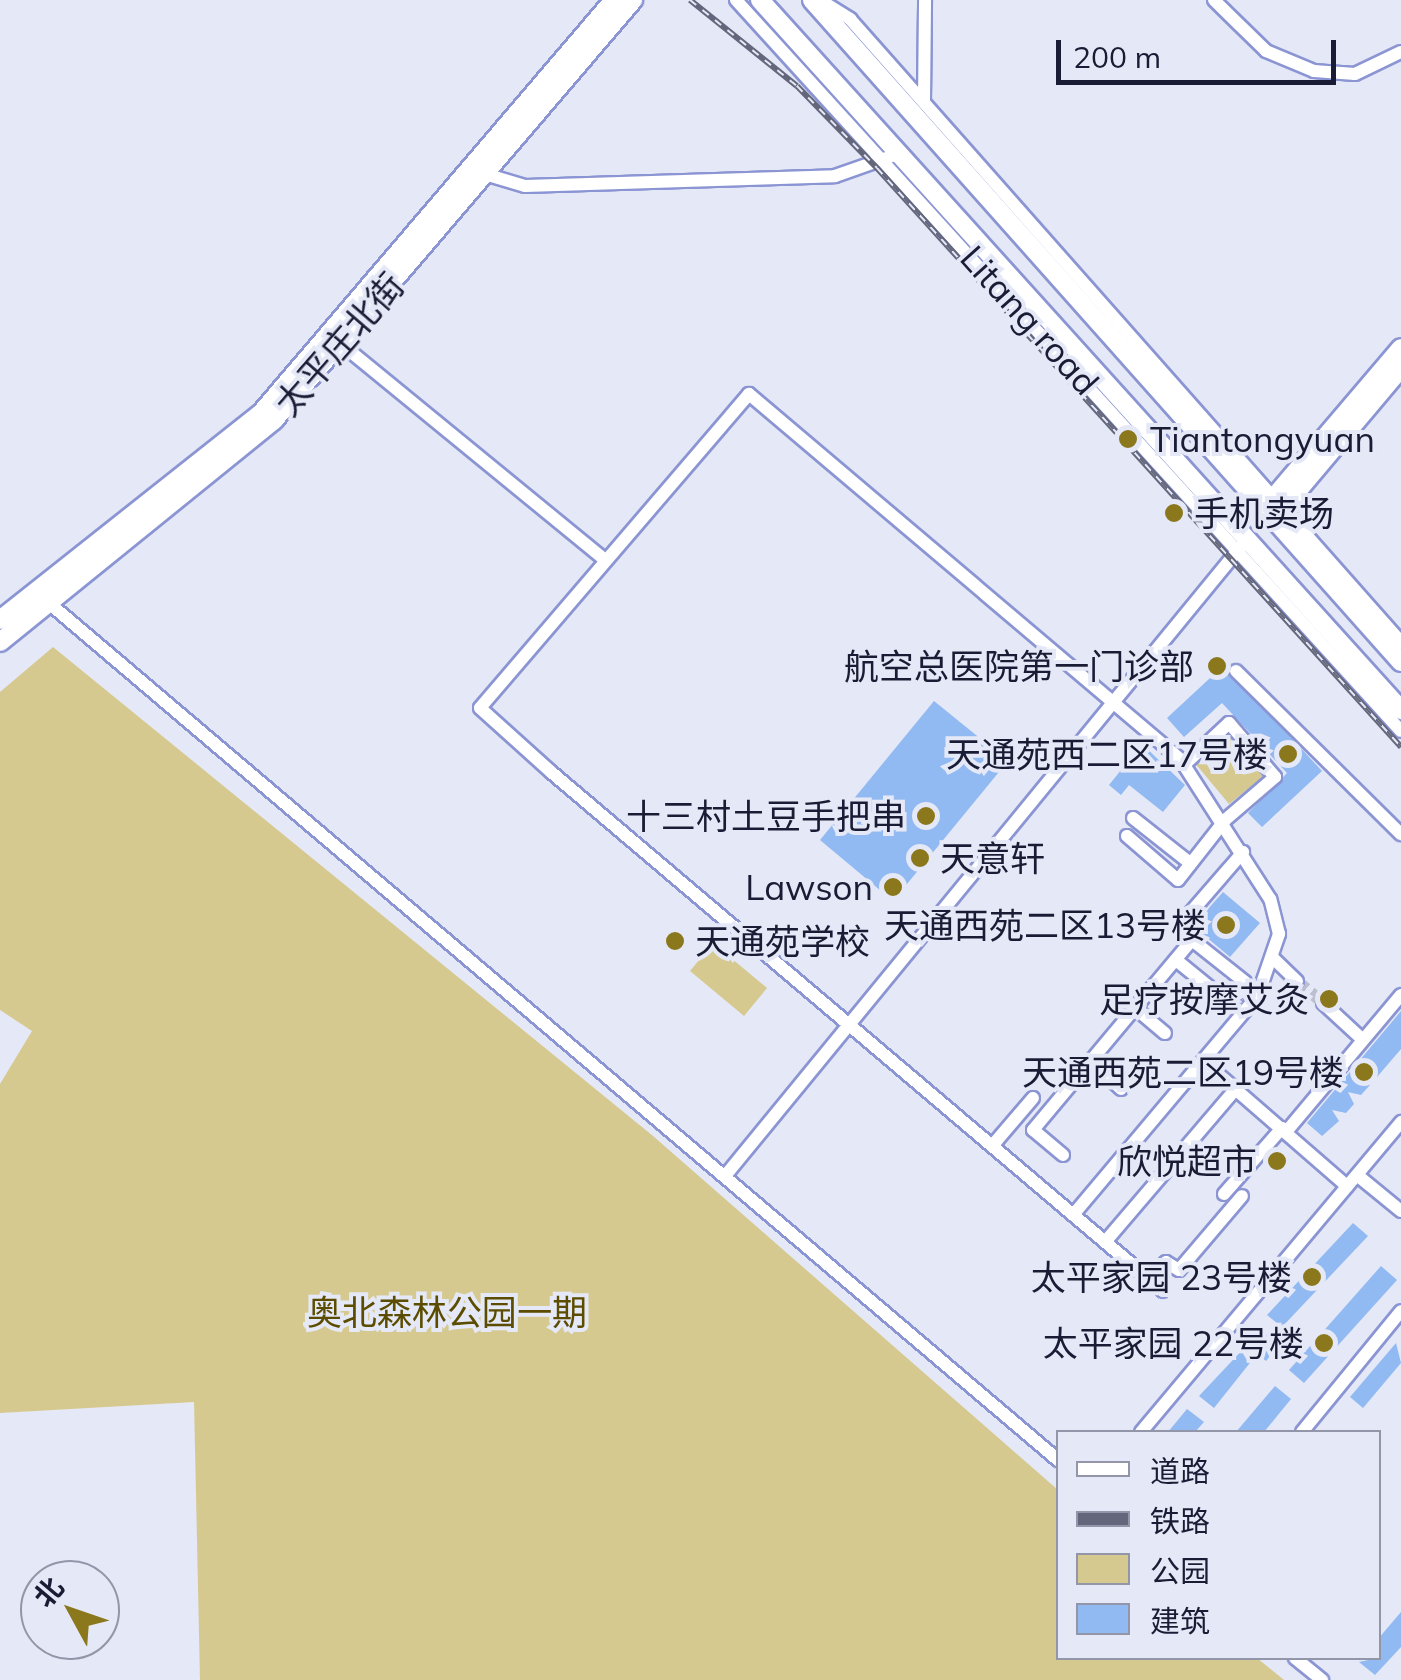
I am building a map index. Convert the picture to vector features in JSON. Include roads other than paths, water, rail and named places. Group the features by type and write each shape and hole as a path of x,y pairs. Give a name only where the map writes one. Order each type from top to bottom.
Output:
{"main road":[{"name":"太平庄北街","path":"478,172 614,0"},
{"name":"太平庄北街","path":"0,642 43,598 223,448 336,340 478,172 632,0"},
{"name":"Litang road","path":"760,0 893,156 1242,544 1401,710"},
{"name":"Litang road","path":"812,0 1273,509 1401,662"},
{"path":"1273,509 1401,348"},
{"path":"1273,509 1401,368"},
{"name":"太平庄北街","path":"0,620 43,598"}],"street":[{"name":"Litang road","path":"736,0 893,156"},
{"name":"Litang road","path":"820,0 850,19 1273,509 1401,642"},
{"path":"834,0 850,19"},
{"path":"924,102 925,0"},
{"path":"1214,0 1266,52 1314,71 1355,74 1401,52"},
{"path":"478,172 525,186 835,176 893,156"},
{"path":"336,340 604,559"},
{"path":"1074,1215 1258,995 1274,959 1278,934 1270,900 1225,820 1184,764 1116,700 749,394 480,708 1163,1291"},
{"path":"724,1176 1242,544"},
{"name":"Litang road","path":"1242,544 1401,731"},
{"path":"43,598 1056,1458"},
{"path":"1236,671 1401,834"},
{"path":"1127,836 1178,880 1225,820 1276,777 1230,723 1184,764"},
{"path":"1133,818 1190,864"},
{"path":"1176,960 1229,1004 1244,982 1178,926 1242,852"},
{"path":"1063,1155 1033,1130 1192,940"},
{"path":"1274,959 1297,981"},
{"path":"1224,1194 1401,995"},
{"path":"1323,1003 1363,1040"},
{"path":"1135,1008 1164,1032"},
{"path":"1091,1062 1121,1089"},
{"path":"1203,1062 1347,1186"},
{"path":"1106,1242 1235,1090"},
{"path":"992,1146 1033,1098"},
{"path":"1143,1430 1401,1122"},
{"path":"1357,1174 1401,1211"},
{"path":"1151,1281 1166,1262 1179,1270 1242,1196"},
{"path":"1304,1430 1401,1311"},
{"path":"1297,1660 1322,1680"}],"tunnel":[{"path":"1297,981 1323,1003"}],"railway":[{"path":"690,0 797,86 877,168 1401,747"}],"place":[{"name":"Tiantongyuan","path":"1128,439"},
{"name":"手机卖场","path":"1174,513"},
{"name":"航空总医院第一门诊部","path":"1217,666"},
{"name":"天通苑西二区17号楼","path":"1288,754"},
{"name":"十三村土豆手把串","path":"926,816"},
{"name":"天意轩","path":"920,858"},
{"name":"Lawson","path":"893,887"},
{"name":"天通西苑二区13号楼","path":"1226,925"},
{"name":"天通苑学校","path":"675,941"},
{"name":"足疗按摩艾灸","path":"1329,999"},
{"name":"天通西苑二区19号楼","path":"1364,1072"},
{"name":"欣悦超市","path":"1277,1161"},
{"name":"太平家园 23号楼","path":"1312,1277"},
{"name":"太平家园 22号楼","path":"1324,1343"}],"park label":[{"name":"奥北森林公园一期","path":"447,1312"}]}
